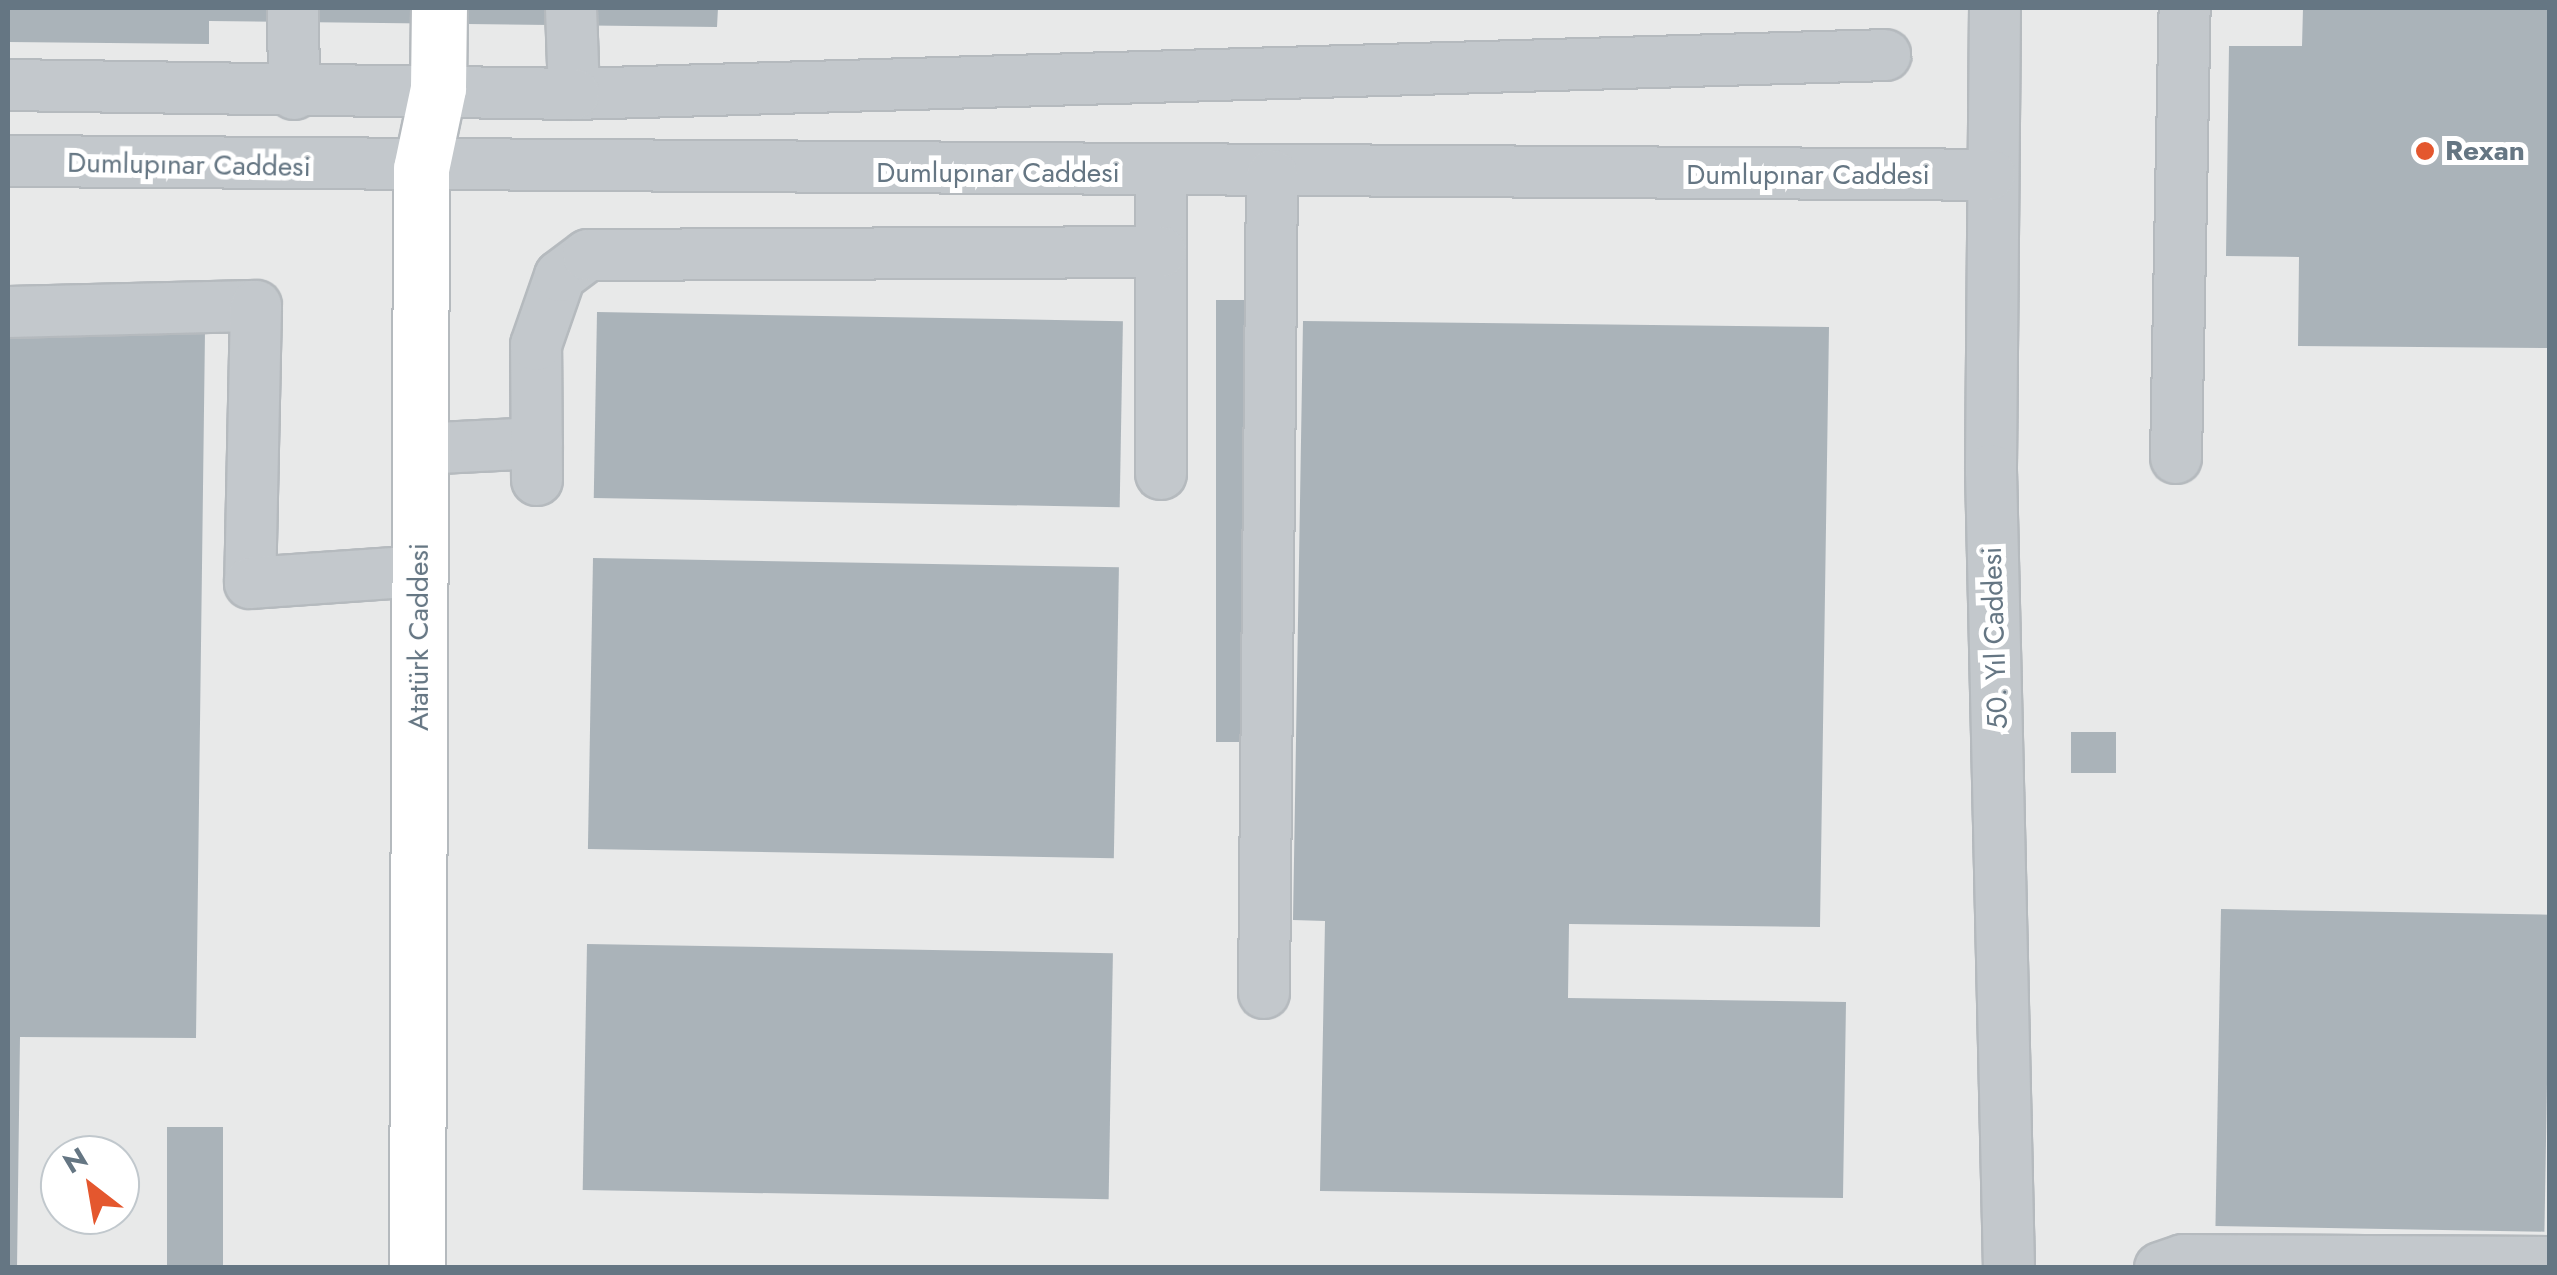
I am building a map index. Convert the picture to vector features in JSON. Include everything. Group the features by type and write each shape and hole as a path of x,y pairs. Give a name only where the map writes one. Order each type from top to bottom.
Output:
{"main road":[{"name":"Atatürk Caddesi","path":"417,1268 421,169 438,88 439,8"}],"street":[{"path":"292,8 294,94"},
{"path":"571,8 574,94"},
{"name":"50. Yıl Caddesi","path":"1995,8 1990,175 2009,1268"},
{"path":"2176,458 2185,8"},
{"path":"8,84 294,94 438,88 574,94 1885,55"},
{"name":"Dumlupınar Caddesi","path":"8,162 1272,175 1990,175"},
{"path":"1161,474 1162,174"},
{"path":"1264,994 1272,175"},
{"path":"420,449 537,461 536,346 560,276 588,255 1161,252"},
{"path":"8,312 256,306 250,583 420,571"},
{"path":"2176,1265 2550,1262"}],"shaded area":[{"path":"8,8 2549,8 2549,1267 8,1267"}],"building":[{"path":"8,8 718,8 717,27 209,21 209,44 8,42"},
{"name":"Rexan","path":"2303,8 2550,8 2550,348 2298,346 2299,257 2226,256 2229,46 2302,46"},
{"path":"1216,300 1270,300 1270,742 1216,742"},
{"path":"597,312 1123,321 1120,507 594,498"},
{"path":"1303,321 1829,327 1820,927 1569,924 1568,998 1846,1002 1843,1198 1320,1191 1325,921 1293,920"},
{"path":"8,329 205,331 196,1038 20,1037 17,1268 8,1268"},
{"path":"593,558 1119,567 1114,858 588,849"},
{"path":"2071,732 2116,732 2116,773 2071,773"},
{"path":"2221,909 2550,915 2544,1232 2215,1226"},
{"path":"587,944 1113,953 1109,1199 583,1190"},
{"path":"167,1127 223,1127 223,1268 167,1268"}],"place":[{"name":"Rexan","path":"2425,151"}]}
